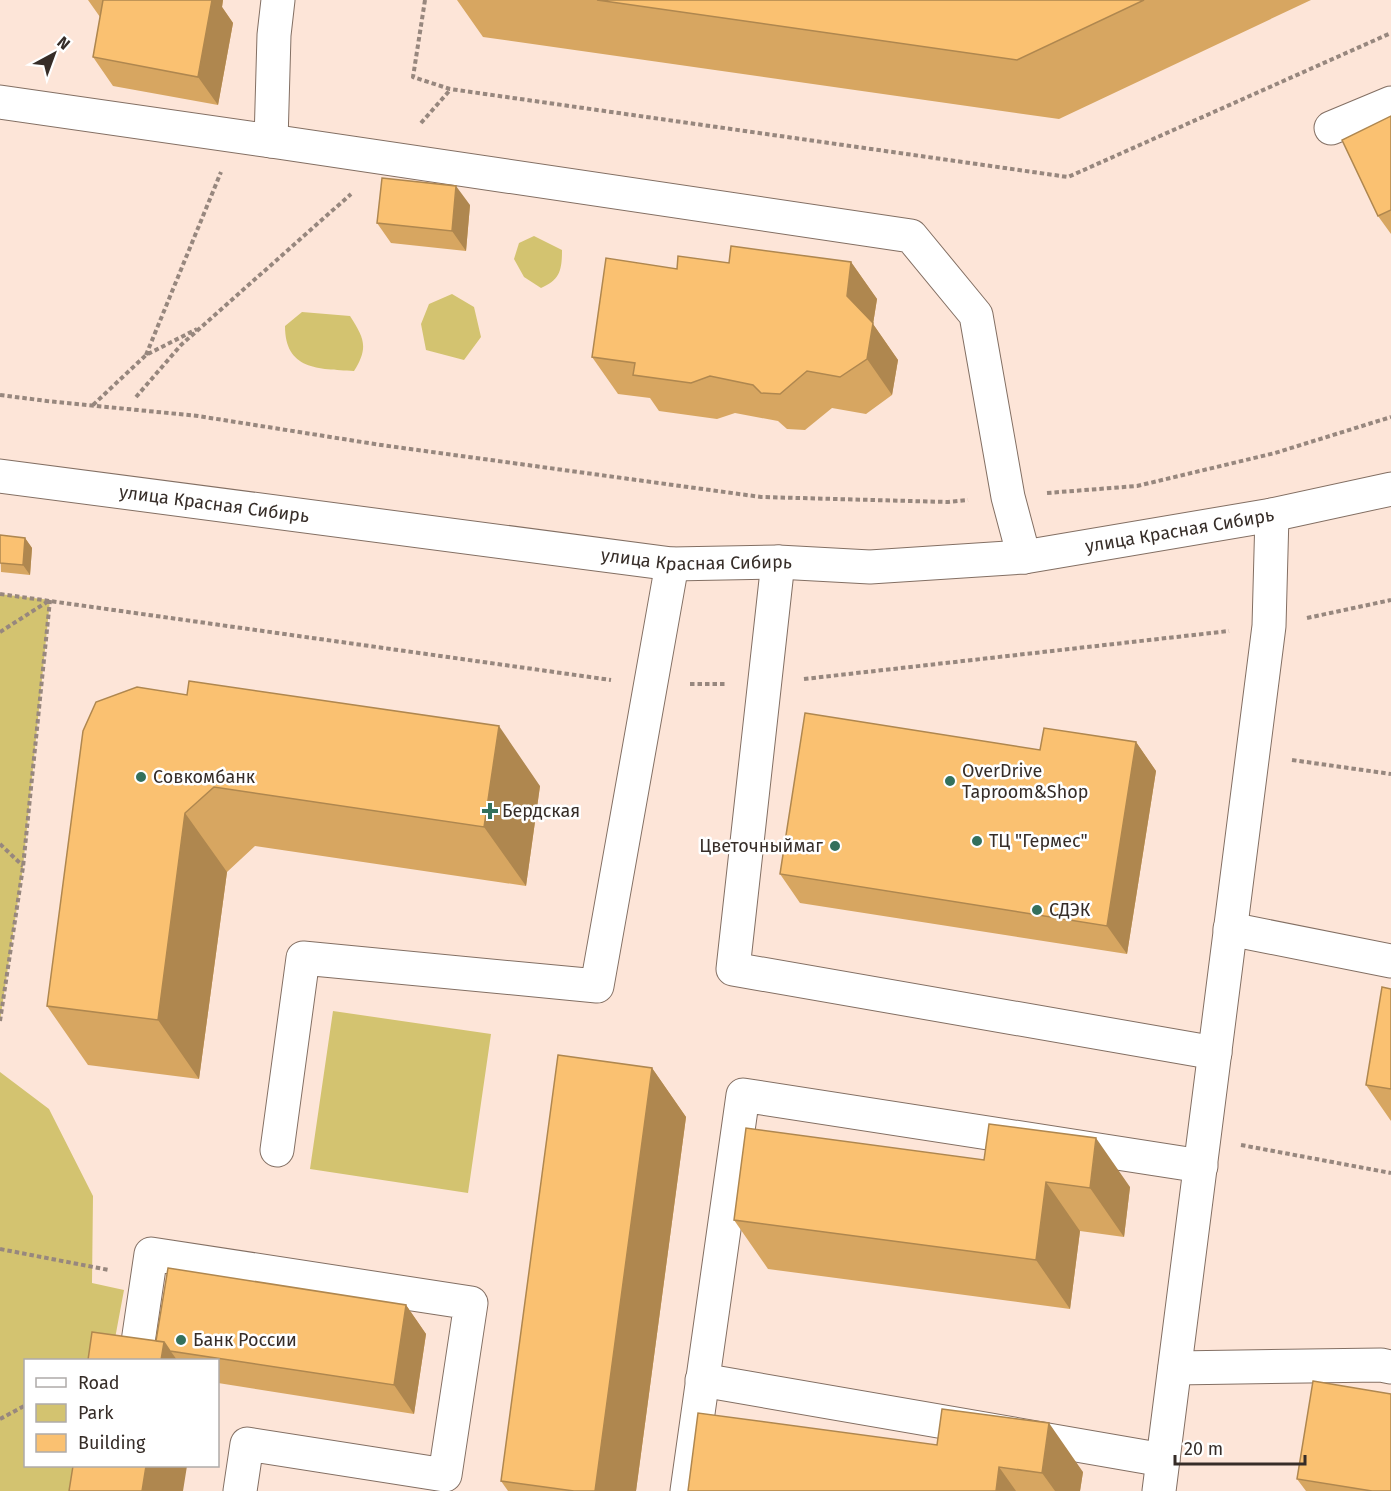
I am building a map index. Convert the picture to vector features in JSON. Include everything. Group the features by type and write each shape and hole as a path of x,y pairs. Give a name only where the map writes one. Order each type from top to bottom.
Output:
{"street":[{"path":"271,141 274,35 278,0"},
{"path":"0,102 911,236 976,315 1008,497 1024,556"},
{"path":"1331,128 1391,103"},
{"name":"улица Красная Сибирь","path":"0,476 672,564 778,562 870,567 1024,556 1272,514 1391,489"},
{"path":"702,1380 1161,1475 1269,626 1272,514"},
{"path":"778,562 733,969 1215,1053"},
{"path":"277,1150 303,958 597,986 672,564"},
{"path":"1230,929 1391,961"},
{"path":"687,1491 743,1095 1202,1152"},
{"path":"138,1342 151,1254 471,1303 445,1475 247,1444 240,1491"},
{"path":"1175,1368 1381,1365 1391,1367"}],"path":[{"path":"424,0 413,77 450,90 1068,177 1391,33"},
{"path":"136,397 181,345 390,159 450,90"},
{"path":"146,355 236,136"},
{"path":"92,406 146,355 204,325"},
{"path":"0,395 198,416 381,445 761,497 948,502 1137,486 1275,453 1391,417"},
{"path":"0,632 50,600 23,867 0,1021"},
{"path":"1253,754 1391,774"},
{"path":"0,844 23,867"},
{"path":"1202,1152 1391,1173"},
{"path":"0,1249 148,1275"},
{"path":"0,1419 24,1406"}],"green space":[{"path":"534,236 562,250 559,274 552,282 541,288 524,277 514,259 519,243"},
{"path":"452,294 474,307 481,337 464,360 426,350 421,324 429,304"},
{"path":"302,312 350,316 359,330 363,343 362,355 354,371 316,367 297,359 286,340 285,326"},
{"path":"0,594 50,600 23,867 0,1021"},
{"path":"333,1011 491,1034 468,1193 310,1169"},
{"path":"0,1072 49,1109 93,1196 92,1283 124,1290 111,1359 24,1359 24,1467 93,1467 88,1491 0,1491"}],"building":[{"path":"103,0 212,0 198,77 93,57"},
{"path":"597,0 1144,0 1017,60"},
{"path":"1391,116 1391,210 1378,216 1342,140"},
{"path":"382,178 456,186 452,231 377,223"},
{"path":"731,246 851,262 847,296 873,323 867,359 840,377 807,371 780,394 761,393 753,385 710,376 691,383 633,375 635,363 592,357 606,258 677,269 678,256 729,263"},
{"path":"0,535 25,538 23,565 0,563"},
{"path":"189,681 499,726 484,827 214,787 185,813 158,1020 47,1006 83,731 96,702 137,687 187,695"},
{"name":"ТЦ \"Гермес\"","path":"805,713 1040,750 1044,728 1136,742 1107,926 780,874"},
{"path":"1382,987 1391,989 1391,1089 1366,1085"},
{"path":"558,1055 652,1068 595,1491 574,1491 501,1481"},
{"path":"989,1124 1096,1138 1090,1188 1046,1182 1036,1260 734,1220 746,1128 984,1160"},
{"path":"168,1268 406,1305 394,1385 170,1351 164,1342 156,1341"},
{"path":"92,1332 164,1342 161,1359 88,1359"},
{"path":"1313,1381 1391,1394 1391,1491 1372,1491 1297,1479"},
{"path":"942,1409 1049,1423 1042,1473 999,1467 996,1491 688,1491 698,1413 937,1445"},
{"path":"73,1467 146,1467 142,1491 69,1491"}],"place":[{"name":"Совкомбанк","path":"141,777"},
{"name":"OverDrive Taproom&Shop","path":"950,781"},
{"name":"Бердская","path":"490,811"},
{"name":"ТЦ \"Гермес\"","path":"977,841"},
{"name":"Цветочныймаг","path":"835,846"},
{"name":"СДЭК","path":"1037,910"},
{"name":"Банк России","path":"181,1340"}]}
